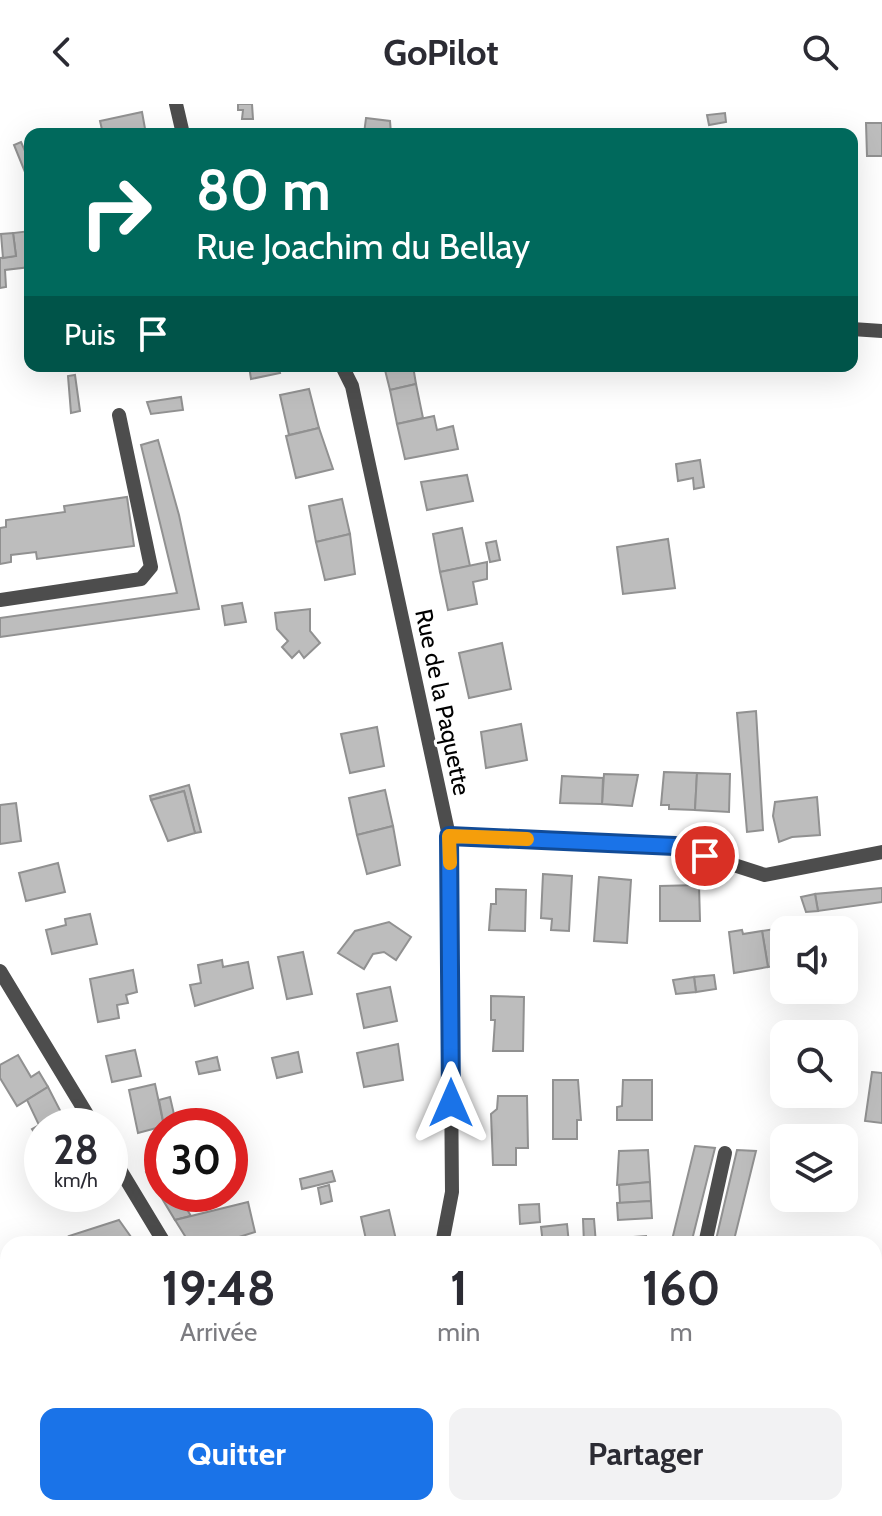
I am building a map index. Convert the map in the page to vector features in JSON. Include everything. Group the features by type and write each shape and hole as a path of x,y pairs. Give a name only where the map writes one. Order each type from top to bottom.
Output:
{"street":[{"path":"176,104 182,128"},
{"path":"858,329 882,331"},
{"name":"Rue de la Paquette","path":"345,372 352,386 449,836 452,1192 444,1236"},
{"path":"0,600 141,579 151,567 119,415"},
{"path":"449,836 675,846 765,875 882,852"},
{"path":"0,971 83,1108"},
{"path":"707,1236 725,1153"},
{"path":"128,1183 160,1236"}],"building":[{"path":"238,104 252,104 253,119 242,119 243,110 238,110"},
{"path":"142,112 145,128 102,128 100,121"},
{"path":"725,113 726,122 709,125 707,115"},
{"path":"366,118 390,121 391,128 365,128"},
{"path":"866,123 882,123 882,156 867,156"},
{"path":"21,142 24,149 24,170 14,145"},
{"path":"24,232 24,268 5,270 6,287 0,288 0,258 16,256 13,233"},
{"path":"13,233 16,256 3,258 1,234"},
{"path":"250,372 280,373 251,379"},
{"path":"386,372 414,372 416,384 390,390"},
{"path":"75,375 80,411 71,413 68,376"},
{"path":"416,384 423,418 397,424 390,390"},
{"path":"309,389 319,428 289,435 280,395"},
{"path":"181,397 183,410 151,414 147,402"},
{"path":"434,416 437,430 453,426 458,449 405,459 397,424"},
{"path":"319,428 333,469 296,478 286,436"},
{"path":"158,440 179,515 199,609 0,637 0,618 177,593 141,445"},
{"path":"700,460 704,487 694,489 693,478 678,481 676,464"},
{"path":"467,475 473,501 427,510 421,482"},
{"path":"127,497 134,546 37,559 36,552 11,555 11,562 0,564 0,528 6,527 6,520 65,512 64,506"},
{"path":"342,499 350,534 316,542 309,506"},
{"path":"462,528 470,566 440,572 433,534"},
{"path":"350,534 355,574 325,580 316,542"},
{"path":"668,539 675,588 623,594 617,547"},
{"path":"496,541 500,560 490,562 486,543"},
{"path":"487,562 487,579 473,582 477,604 448,610 440,572"},
{"path":"242,603 246,622 225,625 222,606"},
{"path":"310,609 310,631 320,643 304,658 299,651 292,658 282,647 288,641 277,629 275,613"},
{"path":"502,643 511,689 469,698 459,653"},
{"path":"756,711 763,830 747,832 737,713"},
{"path":"521,724 527,760 486,768 481,732"},
{"path":"377,727 384,766 350,773 341,734"},
{"path":"664,772 697,773 695,810 669,809 669,805 661,805"},
{"path":"697,773 730,774 729,812 695,810"},
{"path":"604,774 638,775 632,806 602,804"},
{"path":"562,776 603,778 602,804 560,803"},
{"path":"189,785 201,832 195,833 184,791 151,800 150,796"},
{"path":"385,790 393,826 357,835 349,798"},
{"path":"184,791 195,833 168,841 151,800"},
{"path":"817,797 820,835 792,837 779,842 773,816 775,802"},
{"path":"16,803 21,841 0,844 0,805"},
{"path":"393,826 400,865 367,874 357,835"},
{"path":"58,863 65,892 26,901 19,873"},
{"path":"543,874 572,876 569,931 551,930 552,919 541,918"},
{"path":"599,877 631,880 627,943 594,941"},
{"path":"699,885 700,921 660,921 660,886"},
{"path":"882,888 882,902 818,911 815,894"},
{"path":"496,889 526,890 525,931 489,930 491,904 496,904"},
{"path":"815,894 818,911 806,912 801,897"},
{"path":"90,914 97,944 52,954 46,930 66,925 65,919"},
{"path":"389,922 411,937 396,960 384,952 373,954 364,969 338,953 355,931"},
{"path":"742,930 743,934 762,931 768,967 734,973 729,932"},
{"path":"770,930 770,967 768,967 762,931"},
{"path":"303,952 312,994 287,999 278,957"},
{"path":"222,960 223,967 248,962 253,988 195,1006 190,985 201,983 198,965"},
{"path":"133,970 137,992 126,995 128,1003 117,1005 119,1018 98,1022 90,979"},
{"path":"714,975 716,989 696,992 694,977"},
{"path":"694,977 696,992 676,994 673,980"},
{"path":"390,987 397,1021 364,1028 357,994"},
{"path":"491,996 524,997 523,1051 493,1051 495,1020 491,1020"},
{"path":"398,1044 403,1080 364,1087 357,1053"},
{"path":"135,1050 141,1076 112,1082 106,1056"},
{"path":"298,1052 302,1072 277,1078 272,1058"},
{"path":"18,1055 31,1077 39,1072 48,1087 17,1106 0,1078 0,1065"},
{"path":"217,1057 220,1070 199,1074 196,1062"},
{"path":"872,1072 882,1073 882,1123 865,1121"},
{"path":"553,1080 578,1080 581,1120 577,1120 577,1139 553,1139"},
{"path":"623,1080 652,1080 652,1120 617,1120 617,1107 622,1106"},
{"path":"155,1084 160,1108 144,1108 144,1131 138,1133 129,1090"},
{"path":"48,1087 59,1108 31,1108 27,1100"},
{"path":"498,1096 527,1096 528,1148 516,1148 516,1165 493,1165 491,1114 497,1109"},
{"path":"170,1097 173,1108 161,1108 159,1100"},
{"path":"695,1146 715,1148 693,1236 673,1236"},
{"path":"648,1150 650,1182 617,1185 619,1151"},
{"path":"737,1150 756,1151 735,1236 717,1236"},
{"path":"332,1171 335,1181 302,1189 300,1179"},
{"path":"650,1182 651,1201 620,1203 619,1185"},
{"path":"329,1185 332,1201 321,1204 318,1188"},
{"path":"651,1201 652,1218 618,1220 617,1203"},
{"path":"248,1202 255,1232 242,1236 185,1236 175,1220 207,1212 248,1212"},
{"path":"539,1204 540,1222 520,1224 519,1205"},
{"path":"389,1210 395,1236 365,1236 361,1217"},
{"path":"170,1212 189,1212 191,1216 175,1220"},
{"path":"583,1219 594,1219 595,1236 584,1236"},
{"path":"119,1220 130,1236 69,1236"},
{"path":"567,1224 568,1236 542,1236 541,1227"}],"slow traffic":[{"path":"450,863 449,836 527,839"}],"route":[{"path":"451,1103 449,836 675,846 705,856"}]}
